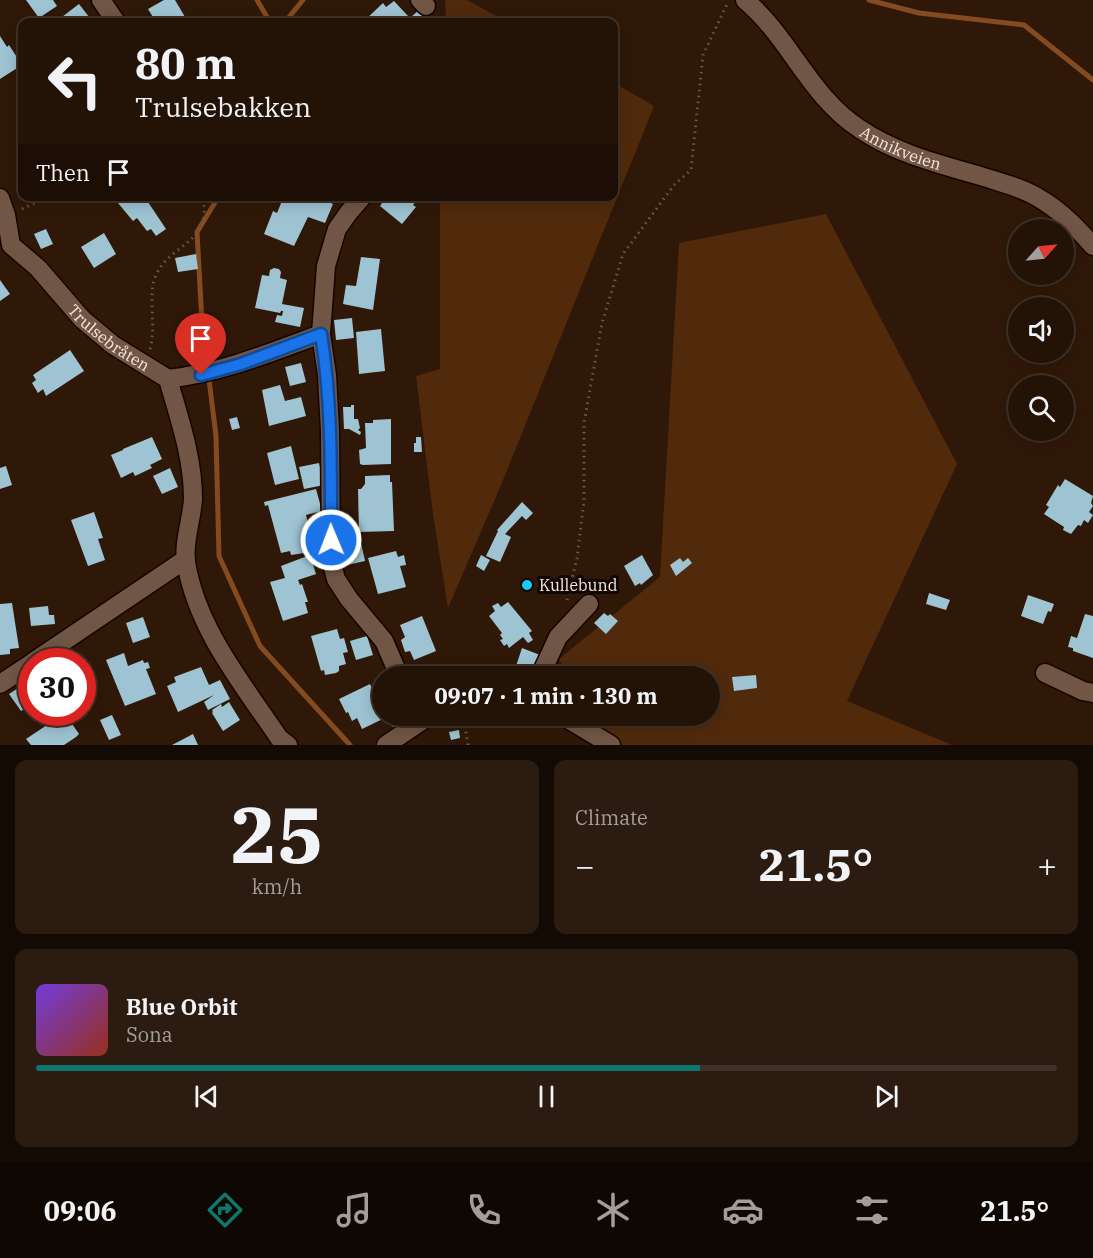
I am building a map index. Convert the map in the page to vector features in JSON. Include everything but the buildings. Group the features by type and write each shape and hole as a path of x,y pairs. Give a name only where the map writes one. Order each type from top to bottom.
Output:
{"street":[{"path":"101,0 113,18"},
{"name":"Annikveien","path":"745,0 773,30 818,91 836,111 858,129 878,141 907,153 1017,187 1043,200 1073,223 1093,246"},
{"path":"359,201 337,229 326,266 321,334 327,375 330,431 331,560 336,579 349,599 384,641 395,666"},
{"name":"Trulsebråten","path":"3,206 6,248 38,268 82,319 113,345 168,379 191,466 193,500 186,559 194,598 216,643 283,743"},
{"path":"168,379 201,375 241,364 321,334"},
{"path":"53,648 186,559"},
{"path":"545,666 558,637 589,604"},
{"path":"0,684 18,672"},
{"path":"1045,673 1083,691 1093,693"},
{"path":"386,745 414,726"},
{"path":"580,726 611,745"}],"path":[{"path":"566,603 577,558 583,512 585,423 602,323 623,254 674,185 691,170 703,56 728,0"},
{"path":"3,206 31,206 40,201"},
{"path":"145,365 152,342 154,317 152,292 155,276 164,262 199,232 204,222 202,201"},
{"path":"465,726 468,745"}],"shaded area":[{"path":"445,0 467,0 500,18 446,18"},
{"path":"618,85 654,106 618,195"},
{"path":"440,201 616,201 501,485 448,608 433,514 416,376 440,369"},
{"path":"826,214 957,464 847,701 952,745 601,745 592,726 720,726 720,666 563,666 559,659 660,577 679,243"}],"waterway":[{"path":"257,0 268,18"},
{"path":"288,18 303,0"},
{"path":"869,0 919,13 1024,25 1093,80"},
{"path":"216,201 197,232 202,323 216,436 219,556 260,646 350,745"}],"place":[{"name":"Kullebund","path":"527,585"}],"route":[{"path":"201,375 241,364 321,334 327,375 330,431 331,540"}]}
